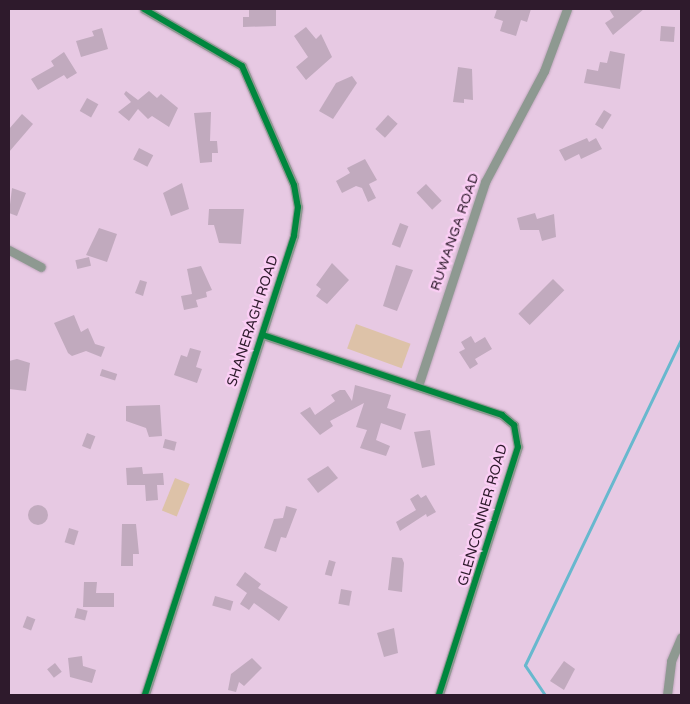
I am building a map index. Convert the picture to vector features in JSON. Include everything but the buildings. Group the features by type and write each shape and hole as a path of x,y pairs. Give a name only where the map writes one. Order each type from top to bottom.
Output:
{"street":[{"name":"SHANERAGH ROAD","path":"144,9 242,66 294,184 298,207 294,236 263,335 145,695"},
{"name":"RUWANGA ROAD","path":"418,386 485,182 544,71 567,9"},
{"path":"9,250 41,267"},
{"name":"GLENCONNER ROAD","path":"263,335 502,415 514,425 518,436 440,695"},
{"path":"667,695 671,661 681,637"}],"shaded area":[{"path":"356,324 411,344 402,368 347,348"},
{"path":"175,478 190,484 177,516 162,510"}],"waterway":[{"path":"545,695 525,665 681,340"}],"cycle path":[{"path":"144,9 242,66 294,185 298,207 294,236 145,695"},
{"path":"263,335 502,415 514,425 518,447 439,695"}]}
